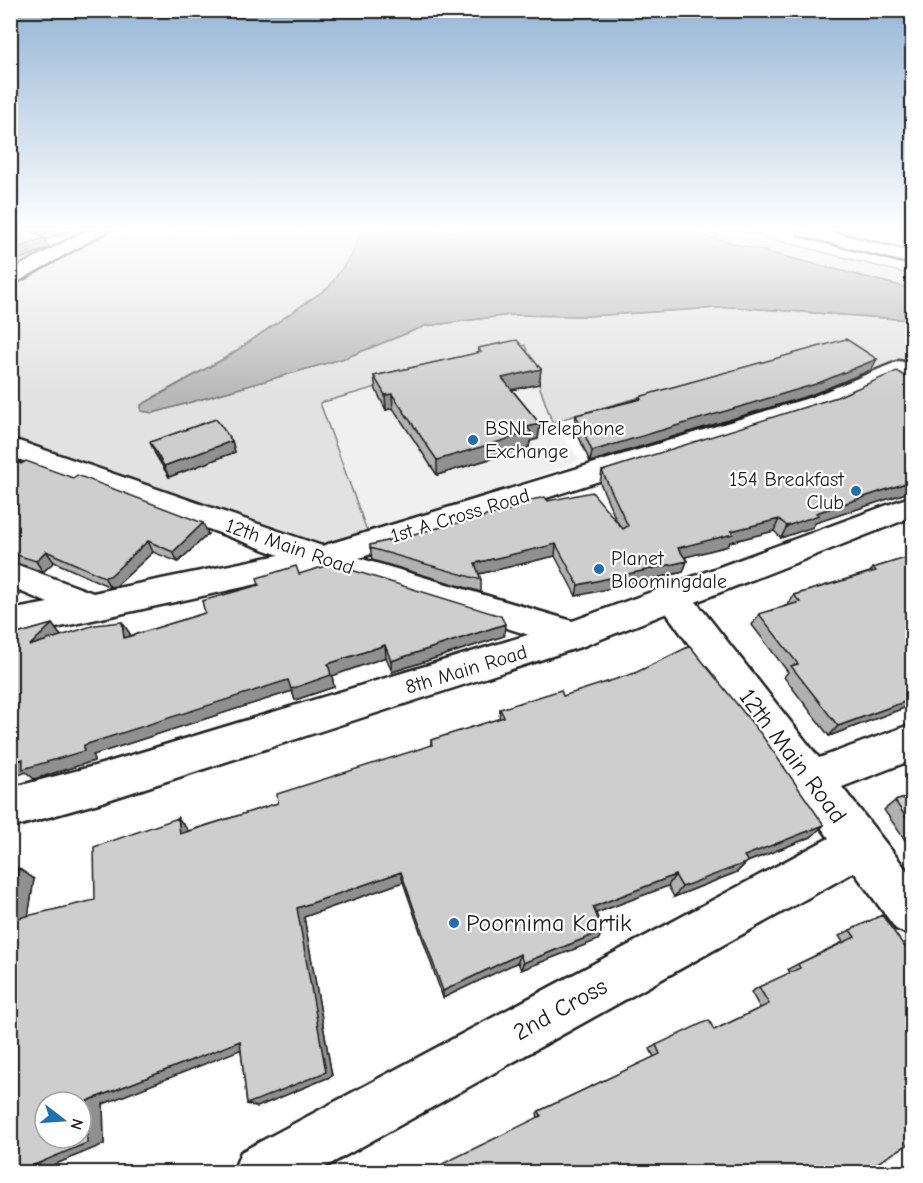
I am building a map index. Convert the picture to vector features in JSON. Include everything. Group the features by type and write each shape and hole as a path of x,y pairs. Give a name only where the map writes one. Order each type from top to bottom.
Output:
{"street":[{"name":"1st A Cross Road","path":"10,624 321,558 820,402 899,368"},
{"name":"12th Main Road","path":"10,446 321,558 574,635"},
{"name":"8th Main Road","path":"10,808 113,780 574,635 912,506"},
{"path":"10,574 93,607"},
{"name":"12th Main Road","path":"674,598 912,913"},
{"path":"810,780 912,742"},
{"name":"2nd Cross","path":"261,1173 860,844"}],"shaded area":[{"path":"10,286 330,286 227,357 154,397 153,413 345,358 425,326 510,315 587,316 733,307 912,320 912,363 883,375 824,345 552,422 525,345 320,403 370,539 315,556 11,446"},
{"path":"901,286 912,289 912,320 733,307 587,316 510,315 425,326 345,358 153,413 141,411 141,405 227,357 329,287"},
{"path":"525,345 552,422 580,460 370,539 320,403"}],"building":[{"path":"846,339 877,359 816,384 592,451 576,415 641,399 639,397"},
{"path":"517,340 541,369 502,378 540,424 527,427 531,432 437,460 392,394 385,395 374,376 481,352 478,348"},
{"path":"897,371 912,381 912,481 816,513 819,515 787,526 779,519 678,548 687,561 578,585 556,544 475,563 481,580 370,548 370,545 510,510 507,505 545,497 548,501 592,492 623,529 628,526 602,471 837,397"},
{"path":"216,419 232,441 164,466 150,442"},
{"path":"10,459 21,464 26,461 73,478 77,475 203,523 173,552 148,541 110,576 104,577 46,551 36,561 10,553"},
{"path":"912,556 912,699 838,726 791,666 798,664 759,614 800,602 794,595 876,571 873,568"},
{"path":"332,564 501,616 505,624 391,661 385,645 328,664 331,675 291,689 288,680 84,745 84,751 23,769 23,759 10,763 10,636 52,624 29,646 95,625 122,622 124,638 205,613 202,601 259,585 257,578 296,566 299,574"},
{"path":"690,646 761,734 824,825 744,856 748,862 682,887 675,875 593,907 603,931 523,963 520,954 443,991 401,872 297,908 326,1072 247,1104 240,1041 93,1099 93,1090 33,1090 33,1150 70,1150 10,1173 10,920 95,900 94,847 178,818 180,834 278,803 277,794 432,745 431,740 504,717 500,709 561,690 563,696 635,673"},
{"path":"912,796 912,826 895,801"},
{"path":"18,868 10,913 10,870"},
{"path":"882,915 912,957 912,1002 905,1005 912,1017 912,1129 910,1131 912,1142 861,1173 424,1173 541,1116 539,1111 660,1054 656,1045 709,1020 714,1030 769,1004 759,987 800,968 798,964 855,937 850,930"}],"place":[{"name":"BSNL Telephone Exchange","path":"473,440"},
{"name":"154 Breakfast Club","path":"856,491"},
{"name":"Planet Bloomingdale","path":"599,569"},
{"name":"Poornima Kartik","path":"454,923"}]}
